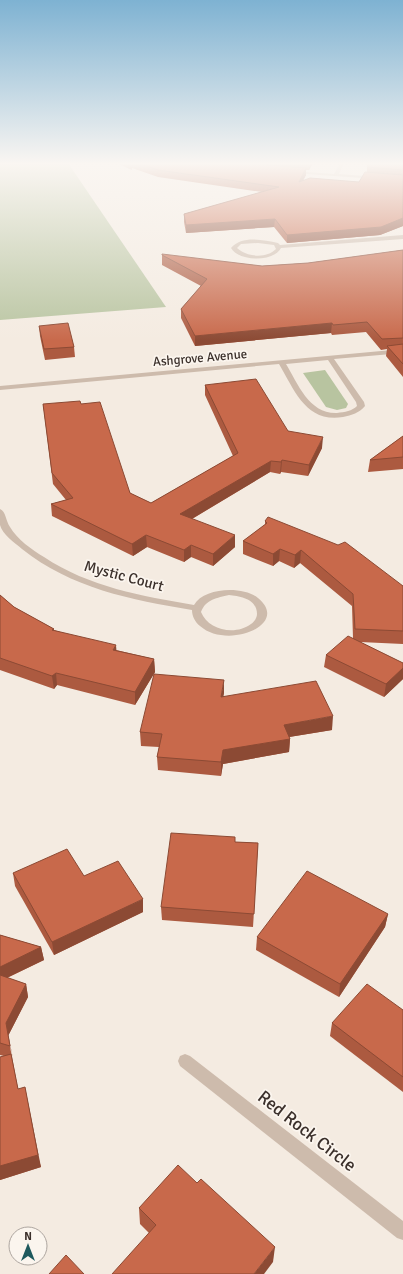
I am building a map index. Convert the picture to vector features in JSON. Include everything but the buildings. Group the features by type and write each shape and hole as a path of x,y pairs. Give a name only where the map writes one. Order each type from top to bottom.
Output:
{"street":[{"path":"279,247 280,249 278,252 259,256 244,255 239,253 234,248 239,243 258,241 271,243 279,247 403,237"},
{"name":"Ashgrove Avenue","path":"0,388 403,351"},
{"path":"281,362 313,409 325,414 334,415 356,412 361,406 360,402 330,358"},
{"name":"Mystic Court","path":"0,512 1,518 10,534 44,563 71,577 103,588 197,608"},
{"path":"229,592 240,593 258,602 262,608 262,615 257,624 245,631 223,633 204,626 198,621 196,614 197,608 208,596 229,592"},
{"name":"Red Rock Circle","path":"185,1061 403,1232"}],"green space":[{"path":"0,222 108,222 166,307 0,320"},
{"path":"325,370 348,404 346,408 337,410 326,407 303,373"}]}
